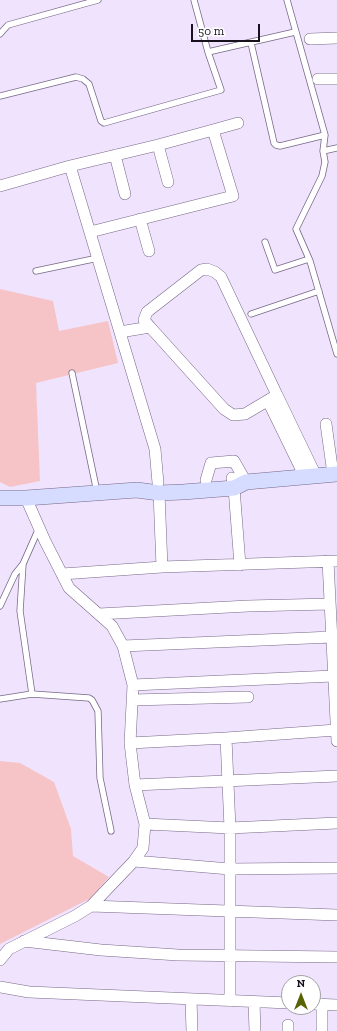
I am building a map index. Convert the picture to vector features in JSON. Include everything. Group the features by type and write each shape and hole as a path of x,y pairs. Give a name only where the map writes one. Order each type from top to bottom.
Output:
{"main road":[{"path":"0,498 26,498 238,483 335,474"},
{"path":"158,488 206,480 238,483"}],"street":[{"path":"310,39 337,38"},
{"path":"318,79 337,79"},
{"path":"0,186 70,166 158,145 238,123"},
{"path":"90,232 233,196 213,130"},
{"path":"158,145 168,182"},
{"path":"115,155 125,194"},
{"path":"70,166 155,449 162,567"},
{"path":"140,220 149,251"},
{"path":"272,398 245,414 233,415 224,408 144,320 147,312 201,270 207,269 216,272 221,277 272,398 311,477"},
{"path":"120,332 150,327"},
{"path":"326,424 335,474"},
{"path":"238,483 240,565"},
{"path":"0,960 9,949 75,916 91,906 134,861 143,848 145,824 135,785 130,743 133,685 123,646 112,626 69,588 39,528 26,498"},
{"path":"62,574 162,567 332,561 330,604 335,663 333,676 337,735 226,738 130,743"},
{"path":"99,614 248,606 330,604"},
{"path":"123,646 332,637"},
{"path":"133,685 333,676"},
{"path":"132,700 248,697"},
{"path":"226,738 230,828 230,1001"},
{"path":"135,785 337,776"},
{"path":"145,824 230,828 337,823"},
{"path":"134,861 230,869 337,868"},
{"path":"91,906 337,915"},
{"path":"24,941 101,950 178,955 337,957"},
{"path":"0,987 29,992 281,1003"},
{"path":"191,999 192,1031"},
{"path":"254,1002 255,1031"},
{"path":"321,1004 337,1005"},
{"path":"320,1015 322,1031"}],"lane":[{"path":"0,34 8,25 98,0"},
{"path":"0,96 76,77 83,79 89,84 101,121 104,123 221,90 208,52 194,0"},
{"path":"287,0 325,135 322,176 296,229 309,258 337,354"},
{"path":"208,52 295,32"},
{"path":"251,43 274,143 280,146 325,135"},
{"path":"323,151 337,148"},
{"path":"265,242 275,270 309,258"},
{"path":"36,271 98,258"},
{"path":"251,314 319,291"},
{"path":"72,373 97,492"},
{"path":"32,694 20,611 24,564 39,528"},
{"path":"0,606 14,574 24,564"},
{"path":"0,699 32,694 89,698 95,704 98,711 100,778 111,831"}],"shaded area":[{"path":"0,289 53,301 59,331 108,321 118,363 36,383 40,481 10,487 0,482"},
{"path":"0,761 20,763 54,782 71,829 73,856 109,877 91,898 0,944"}]}
